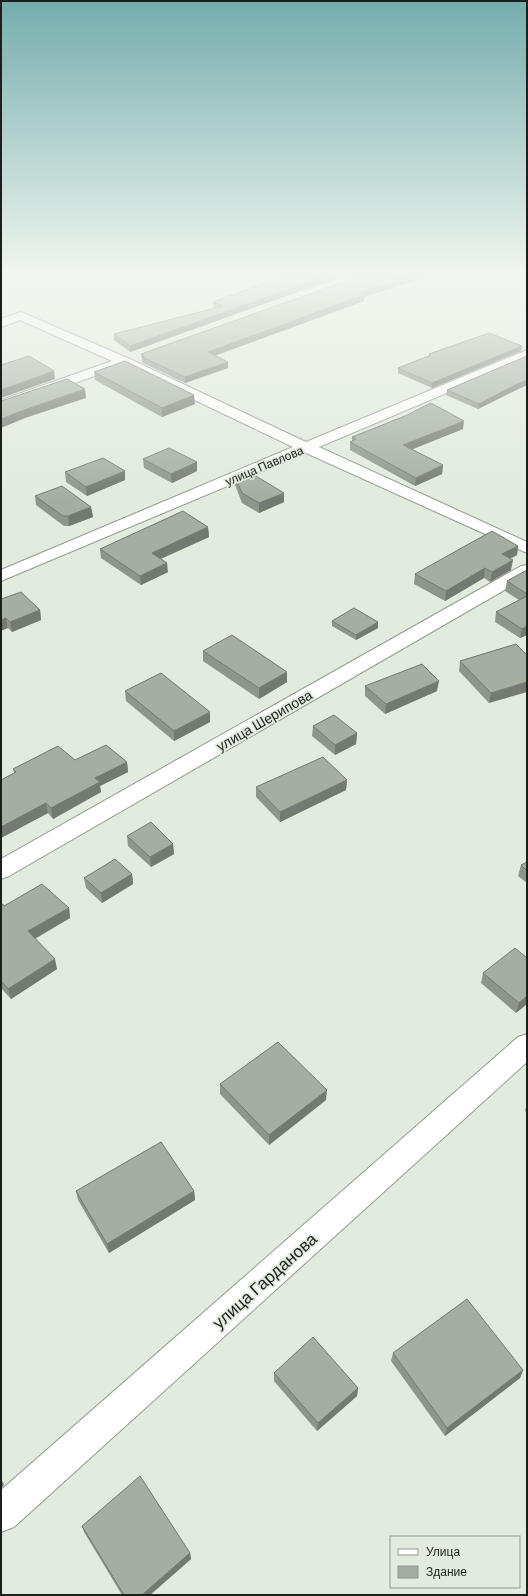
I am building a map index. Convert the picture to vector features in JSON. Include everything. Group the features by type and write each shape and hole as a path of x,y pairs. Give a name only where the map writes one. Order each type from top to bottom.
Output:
{"street":[{"path":"99,350 305,447 527,548"},
{"name":"улица Павлова","path":"1,576 527,354"},
{"path":"1,405 139,356"},
{"name":"улица Шерипова","path":"1,870 527,570"},
{"name":"улица Гарданова","path":"1,1514 527,1045"}],"building":[{"path":"151,350 212,350 208,352 228,362 185,377 142,357 144,356 141,354"},
{"path":"439,350 511,350 432,383 398,368 431,355 429,354"},
{"path":"29,356 54,371 1,390 1,365"},
{"path":"527,356 527,380 479,404 447,390"},
{"path":"125,361 194,395 162,408 94,372"},
{"path":"67,379 85,389 1,419 1,401"},
{"path":"431,403 464,421 403,445 443,465 416,478 350,442 356,439 352,437 405,416"},
{"path":"169,448 197,462 171,474 143,459"},
{"path":"103,458 125,471 86,487 65,472"},
{"path":"246,470 284,493 259,503 242,493 234,475"},
{"path":"62,486 91,507 68,516 63,516 35,496"},
{"path":"183,511 208,527 152,553 167,563 140,576 100,549"},
{"path":"492,531 518,546 502,554 513,560 492,572 485,568 446,591 415,574"},
{"path":"527,570 527,594 507,581"},
{"path":"21,592 40,610 10,622 6,618 1,620 1,599"},
{"path":"527,596 527,626 522,629 496,612"},
{"path":"354,608 378,622 356,635 332,621"},
{"path":"232,635 287,672 259,688 203,651"},
{"path":"516,644 527,655 527,682 491,693 460,661"},
{"path":"422,664 439,681 386,704 365,686"},
{"path":"161,673 210,712 174,731 125,691"},
{"path":"334,715 357,733 335,745 313,726"},
{"path":"106,745 127,762 95,778 100,782 51,808 46,803 1,827 1,780 16,772 13,769 58,746 75,760"},
{"path":"323,757 347,780 280,812 256,787"},
{"path":"151,822 173,844 150,857 127,836"},
{"path":"115,859 132,874 101,893 84,878"},
{"path":"527,862 527,871 521,865"},
{"path":"42,884 69,908 28,931 55,959 8,989 1,981 1,905 3,904 4,906"},
{"path":"515,948 527,958 527,996 519,1003 483,973"},
{"path":"278,1042 327,1090 269,1135 220,1084"},
{"path":"161,1142 194,1191 107,1244 76,1191"},
{"path":"467,1299 523,1370 447,1428 393,1353"},
{"path":"313,1337 358,1388 318,1423 274,1373"},
{"path":"140,1476 190,1553 142,1595 124,1595 82,1526"}]}
